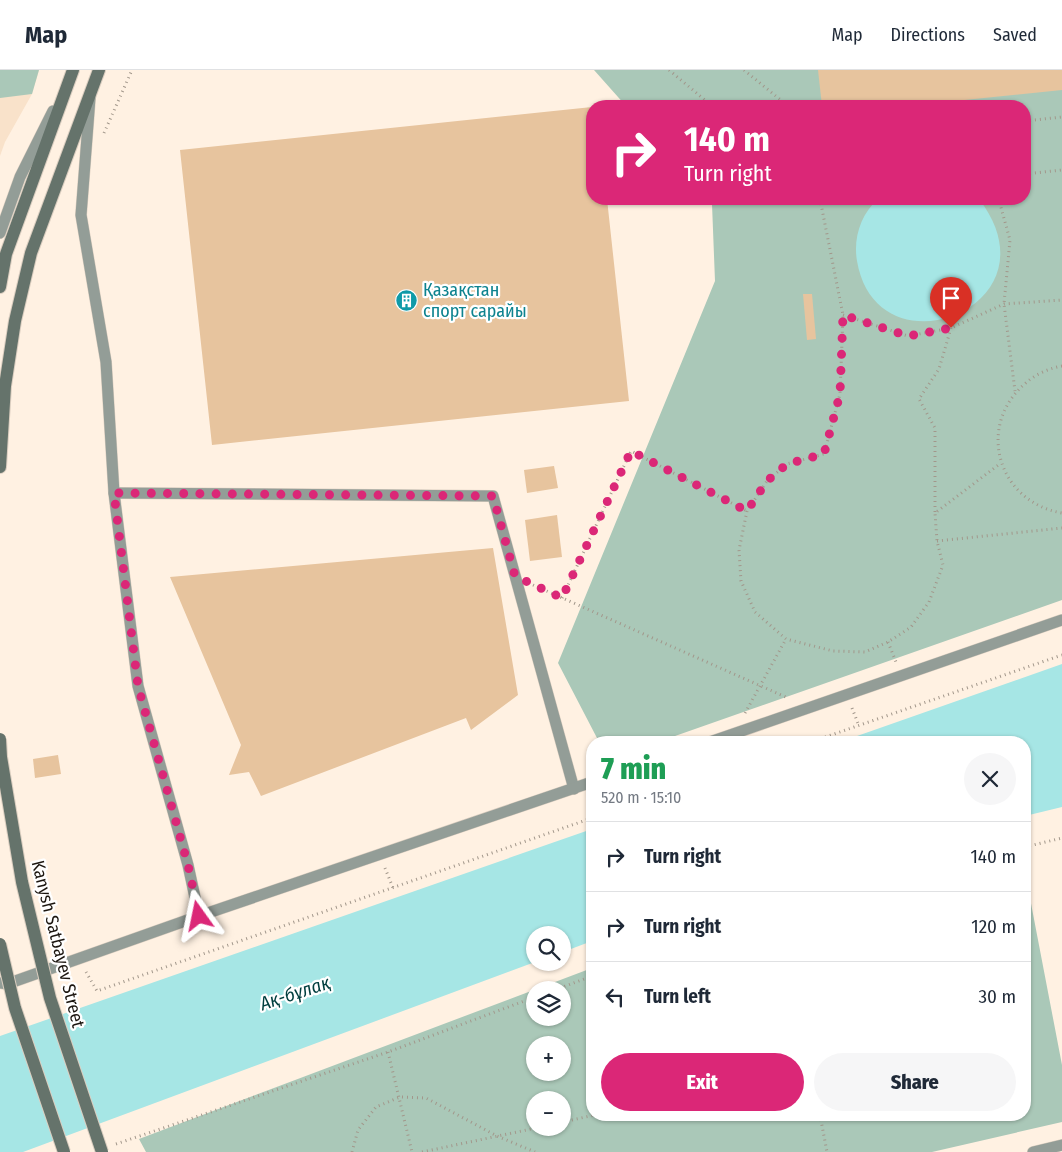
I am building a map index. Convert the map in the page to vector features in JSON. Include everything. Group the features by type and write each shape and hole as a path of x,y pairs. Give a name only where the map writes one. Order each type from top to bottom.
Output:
{"main road":[{"path":"0,287 6,254 73,70"},
{"path":"0,467 5,386 17,313 31,253 100,70"},
{"name":"Kanysh Satbayev Street","path":"0,739 1,757 22,882 50,998 106,1149"},
{"path":"0,944 16,1008 64,1152"}],"lane":[{"path":"0,233 20,177 68,82"},
{"path":"91,91 81,215 106,362 114,493 138,686 188,865 199,916"},
{"path":"114,493 493,496 574,789"},
{"path":"730,736 1062,620"},
{"path":"0,983 7,984 91,956 199,916 586,784"},
{"path":"1033,1152 1062,1145"}],"path":[{"path":"101,141 132,70"},
{"path":"669,70 705,100"},
{"path":"744,70 781,100"},
{"path":"1031,120 1062,117"},
{"path":"1031,173 1062,170"},
{"path":"821,205 843,315 840,394 824,454 787,464 767,481 747,511 739,550 741,581 755,612 786,639 833,651 865,652 888,642 911,627 929,602 943,565 936,541 935,428 918,399 939,369 951,328"},
{"path":"1000,205 1010,240 1004,304 1015,391"},
{"path":"843,315 908,336 951,328 1004,304 1062,300"},
{"path":"1062,366 1035,375 1015,391 1002,413 997,438 1001,463 1011,484 1028,500 1049,511 1062,513"},
{"path":"562,598 631,451 747,511"},
{"path":"935,512 1001,463"},
{"path":"936,541 1062,528"},
{"path":"515,576 811,708"},
{"path":"733,735 786,639"},
{"path":"829,736 1062,655"},
{"path":"852,708 859,726"},
{"path":"86,971 97,991 586,820"},
{"path":"1031,846 1062,838"},
{"path":"385,868 393,888"},
{"path":"571,984 586,978"},
{"path":"106,1149 388,1052 526,1000"},
{"path":"388,1052 412,1152"},
{"path":"352,1152 358,1130 376,1107 400,1097 426,1098 497,1136 535,1152"},
{"path":"571,1120 586,1117"},
{"path":"821,1121 827,1152"},
{"path":"422,1152 526,1130"}],"shaded area":[{"path":"0,70 39,70 32,94 5,142 0,156"}],"green space":[{"path":"0,70 39,70 32,94 0,98"},
{"path":"594,70 1062,70 1062,600 675,736 596,736 558,663 715,281 712,205 1031,205 1031,100 621,100"},
{"path":"1031,903 1062,1065 1062,1122 932,1152 146,1152 139,1139 526,993 526,1026 571,1026 571,981 558,981 586,970 586,1121 1031,1121"}],"water":[{"path":"872,205 982,205 998,237 998,271 982,297 957,314 926,321 896,316 871,296 857,261 857,235"},
{"path":"1062,664 1062,807 1031,815 1031,736 857,736"},
{"name":"Ақ-бұлақ","path":"586,831 586,943 571,949 571,926 526,926 526,965 23,1152 0,1152 0,1036"}],"building":[{"path":"818,70 1062,70 1062,90 964,100 821,100"},
{"name":"Қазақстан спорт сарайы","path":"586,108 586,205 608,205 629,401 212,445 180,150"},
{"path":"803,294 812,294 816,339 807,340"},
{"path":"554,466 558,488 527,493 524,470"},
{"path":"557,515 562,557 530,561 525,520"},
{"path":"493,548 518,695 471,730 466,718 261,796 249,772 229,775 241,745 170,577"},
{"path":"58,755 61,774 35,778 33,759"}],"place":[{"name":"Қазақстан спорт сарайы","path":"407,300"}],"route":[{"path":"199,916 188,865 138,686 114,493 493,496 515,576 562,598 631,451 747,511 767,481 787,464 824,454 840,394 843,315 908,336 951,328"}]}
